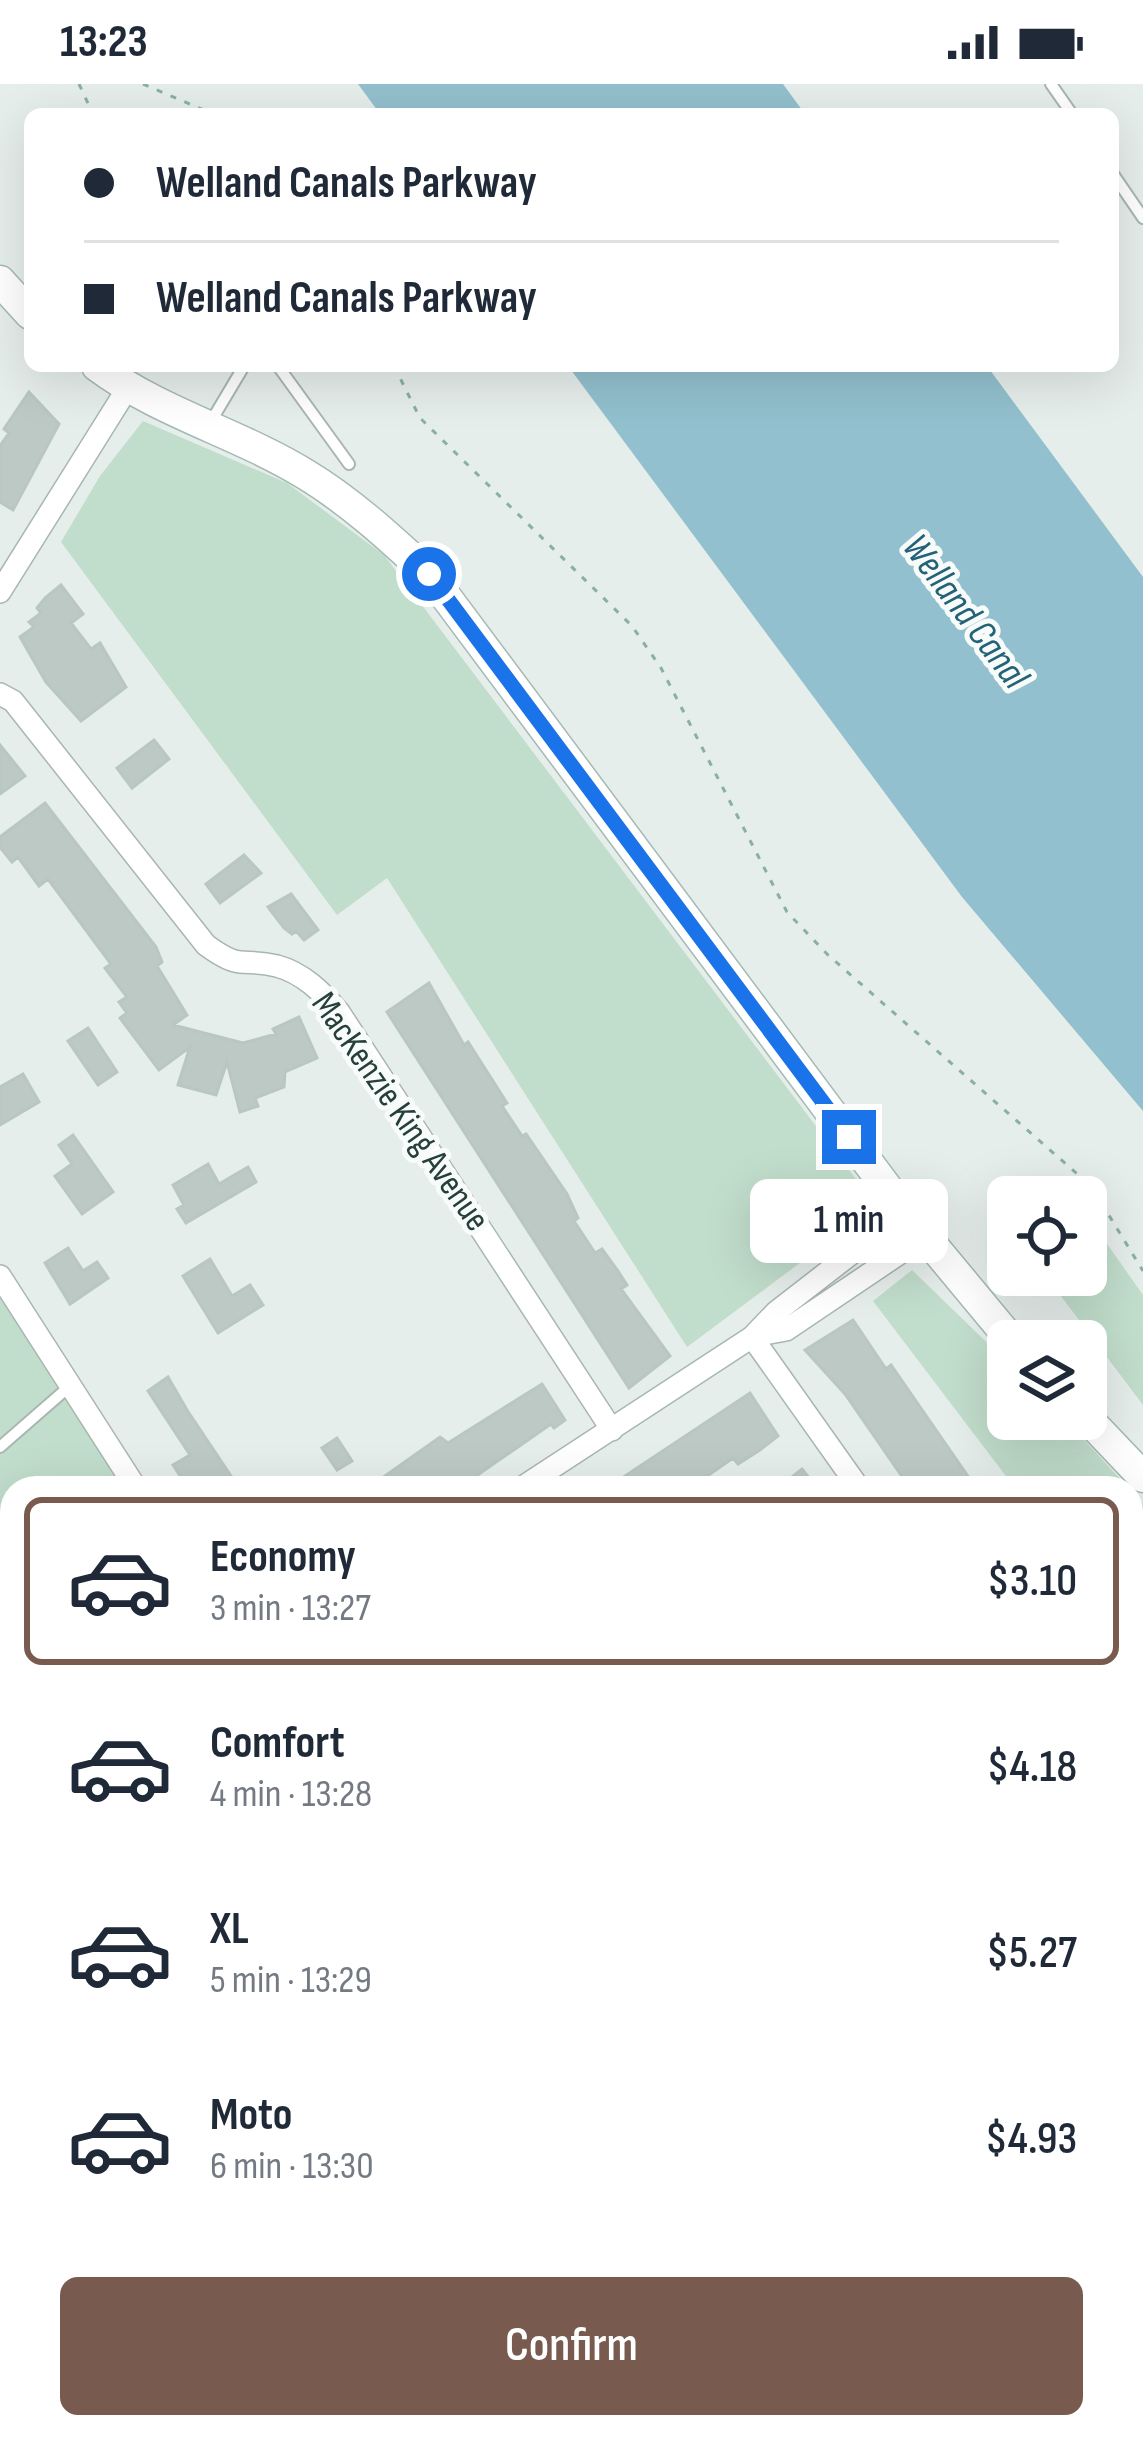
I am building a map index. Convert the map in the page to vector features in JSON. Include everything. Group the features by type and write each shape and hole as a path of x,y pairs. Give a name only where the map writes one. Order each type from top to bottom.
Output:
{"main road":[{"path":"0,280 24,307"},
{"path":"105,372 128,389 304,473 375,524 429,574 914,1225 994,1320"},
{"path":"1107,1439 1142,1476"}],"street":[{"path":"0,592 128,389"},
{"name":"MacKenzie King Avenue","path":"0,694 13,701 206,945 235,966 276,966 317,986 339,1012 612,1430"},
{"path":"539,1476 752,1336 785,1330 914,1225"},
{"path":"0,1276 128,1476"},
{"path":"752,1336 851,1476"}],"lane":[{"path":"1119,183 1143,218"},
{"path":"208,426 240,372"},
{"path":"282,372 349,464"},
{"path":"0,1447 71,1385"},
{"path":"0,2269 0,2317"}],"path":[{"path":"143,84 199,108"},
{"path":"397,372 420,418 632,626 661,668 787,913 843,970 1090,1186 1143,1271"}],"green space":[{"path":"143,421 287,483 384,555 865,1191 828,1242 687,1347 387,878 337,915 61,542 100,476"},
{"path":"1107,1244 1143,1295 1143,1405 1107,1357 1107,1320 1079,1320 1061,1296 1107,1296"},
{"path":"912,1270 987,1343 987,1440 1084,1440 1117,1476 1006,1476 873,1301"},
{"path":"0,1298 117,1476 0,1476"}],"water":[{"path":"358,84 783,84 801,108 376,108"},
{"name":"Welland Canal","path":"572,372 991,372 1143,577 1143,1111 962,897"}],"building":[{"path":"29,392 59,424 13,510 0,502 0,446 9,433 4,429"},
{"path":"61,585 83,614 71,623 91,649 100,643 126,687 81,721 46,682 20,637 34,627 29,622 41,613 37,608"},
{"path":"154,740 169,759 132,788 117,768"},
{"path":"0,745 25,776 0,794"},
{"path":"45,803 156,947 162,962 157,966 187,1015 173,1025 243,1043 276,1034 273,1029 299,1017 317,1058 285,1072 284,1087 255,1098 258,1106 240,1112 227,1062 216,1095 178,1085 190,1047 159,1070 120,1018 127,1013 119,1002 127,997 105,968 111,964 48,879 39,886 18,857 12,862 0,847 0,837"},
{"path":"244,855 261,873 220,903 206,884"},
{"path":"291,894 318,930 304,940 296,931 292,934 284,928 268,907"},
{"path":"429,983 464,1045 468,1042 507,1103 502,1106 567,1194 578,1218 574,1221 595,1253 602,1249 618,1271 627,1285 621,1289 670,1356 629,1388 387,1012"},
{"path":"88,1028 117,1072 98,1085 68,1041"},
{"path":"23,1074 39,1102 0,1125 0,1087"},
{"path":"73,1135 113,1192 82,1214 55,1176 72,1164 59,1145"},
{"path":"208,1164 219,1184 248,1167 256,1182 186,1223 177,1209 184,1205 173,1185"},
{"path":"68,1248 83,1271 97,1262 108,1278 70,1304 45,1263"},
{"path":"210,1259 232,1296 250,1285 263,1305 218,1333 183,1276"},
{"path":"853,1320 886,1369 891,1365 968,1476 902,1476 845,1394 805,1350"},
{"path":"168,1377 231,1476 180,1476 173,1465 190,1455 148,1391"},
{"path":"542,1384 565,1420 554,1428 551,1424 476,1476 385,1476 440,1437 448,1443"},
{"path":"750,1393 778,1436 738,1464 733,1458 707,1476 625,1476"},
{"path":"337,1438 352,1461 337,1470 322,1448"}],"route":[{"path":"429,574 849,1137"}]}
